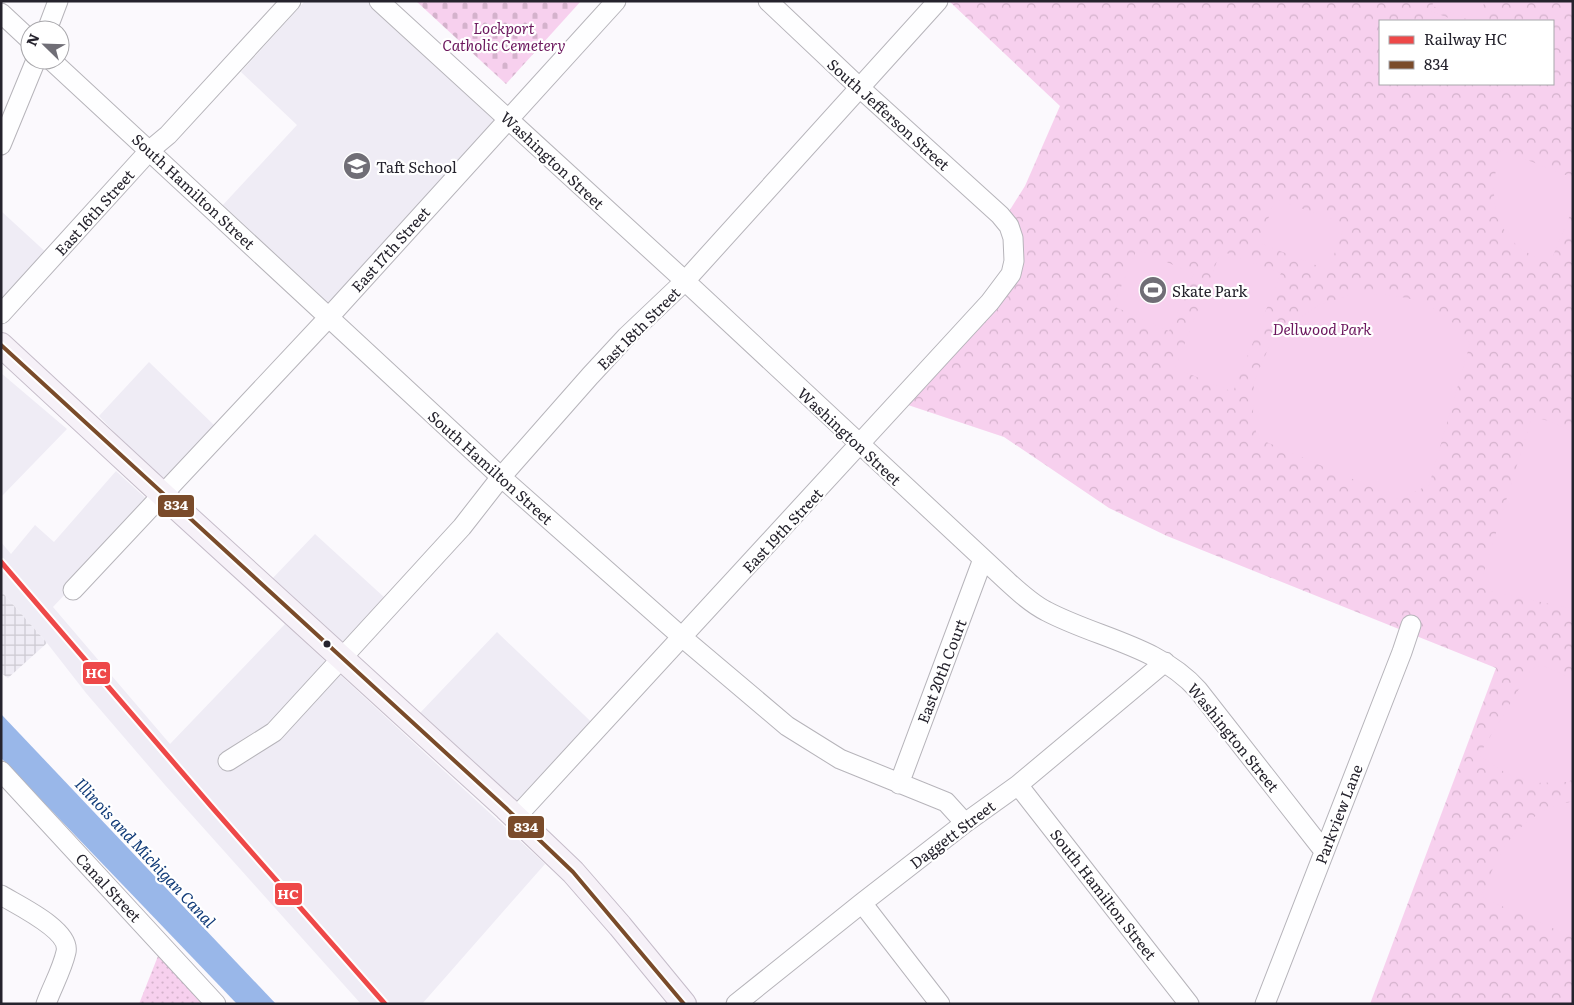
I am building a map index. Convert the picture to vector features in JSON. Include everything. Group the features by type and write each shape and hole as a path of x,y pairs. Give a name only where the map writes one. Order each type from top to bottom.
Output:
{"main road":[{"path":"1,345 573,872 684,1004"}],"street":[{"path":"51,20 58,1"},
{"name":"East 16th Street","path":"1,314 150,150 168,135 291,1"},
{"name":"Washington Street","path":"379,1 685,281 1007,581 1045,611 1165,662 1184,675 1198,690 1324,851"},
{"name":"East 17th Street","path":"73,590 329,317 616,1"},
{"name":"South Jefferson Street","path":"768,1 860,88 1000,215 1009,226"},
{"name":"East 18th Street","path":"228,761 274,732 462,528 501,477 621,342 685,281 938,1"},
{"path":"1,13 20,31"},
{"path":"1,146 32,70"},
{"name":"South Hamilton Street","path":"62,70 501,477 683,638 787,726 840,759 946,802 965,823"},
{"name":"East 19th Street","path":"516,818 990,302 1011,274 1014,261 1014,243 1009,226"},
{"name":"East 20th Court","path":"899,784 984,559"},
{"name":"Parkview Lane","path":"1266,1004 1411,625"},
{"name":"Daggett Street","path":"736,1004 862,902 1018,785 1165,662"},
{"name":"Canal Street","path":"1,771 216,1004"},
{"name":"South Hamilton Street","path":"1018,785 1189,1004"},
{"path":"1,895 50,924 64,940 67,950 46,1004"},
{"path":"862,902 940,1004"}],"shaded area":[{"name":"Taft School","path":"305,1 367,1 497,120 326,307 221,207 297,125 241,72"},
{"path":"1,211 49,255 1,309"},
{"path":"149,362 216,427 162,482 99,416"},
{"path":"1,373 67,429 1,497"},
{"path":"116,471 151,503 53,607 170,744 285,624 545,864 422,1004 361,1004 165,785 86,693 47,643 1,591 1,542 11,554 35,525 54,542"},
{"path":"315,534 385,598 340,645 271,580"},
{"path":"1,591 47,643 8,678 1,673"},
{"path":"497,632 605,735 529,818 419,714"}],"green space":[{"name":"Lockport Catholic Cemetery","path":"416,1 581,1 506,84"},
{"name":"Dellwood Park","path":"949,1 1573,1 1573,1004 1370,1004 1496,668 1167,536 1109,508 1004,437 908,405 1006,297 1018,281 1022,272 1022,246 1008,213 1025,186 1060,106"},
{"path":"1434,1 1485,1 1477,20 1469,20 1432,6"},
{"path":"1430,11 1454,20 1426,20"},
{"path":"1501,150 1571,177 1573,181 1573,208 1550,263 1519,247 1502,226 1497,214 1494,189 1497,163"},
{"path":"1275,199 1346,224 1328,270 1260,243"},
{"name":"Skate Park","path":"1137,249 1194,274 1169,331 1113,306"},
{"path":"1221,251 1281,273 1233,392 1175,368"},
{"path":"1353,294 1406,298 1431,307 1455,325 1470,344 1429,485 1399,499 1257,438 1253,412 1254,381 1269,347 1292,323 1319,305"},
{"path":"1532,417 1549,421 1573,432 1573,609 1491,591 1482,578"},
{"path":"1542,665 1573,679 1573,779 1568,782 1535,783 1507,774 1479,755 1531,669"},
{"path":"1573,801 1573,937 1481,897 1497,860 1518,830 1544,811"},
{"path":"160,951 208,1004 139,1004"}],"water":[{"name":"Illinois and Michigan Canal","path":"1,714 276,1004 237,1004 1,758"}],"rail line":[{"name":"HC","path":"1,562 385,1004"}],"transit line":[{"name":"834","path":"1,345 506,808 573,872 684,1004"}],"place":[{"name":"Taft School","path":"357,166"},
{"name":"Skate Park","path":"1153,290"}]}
